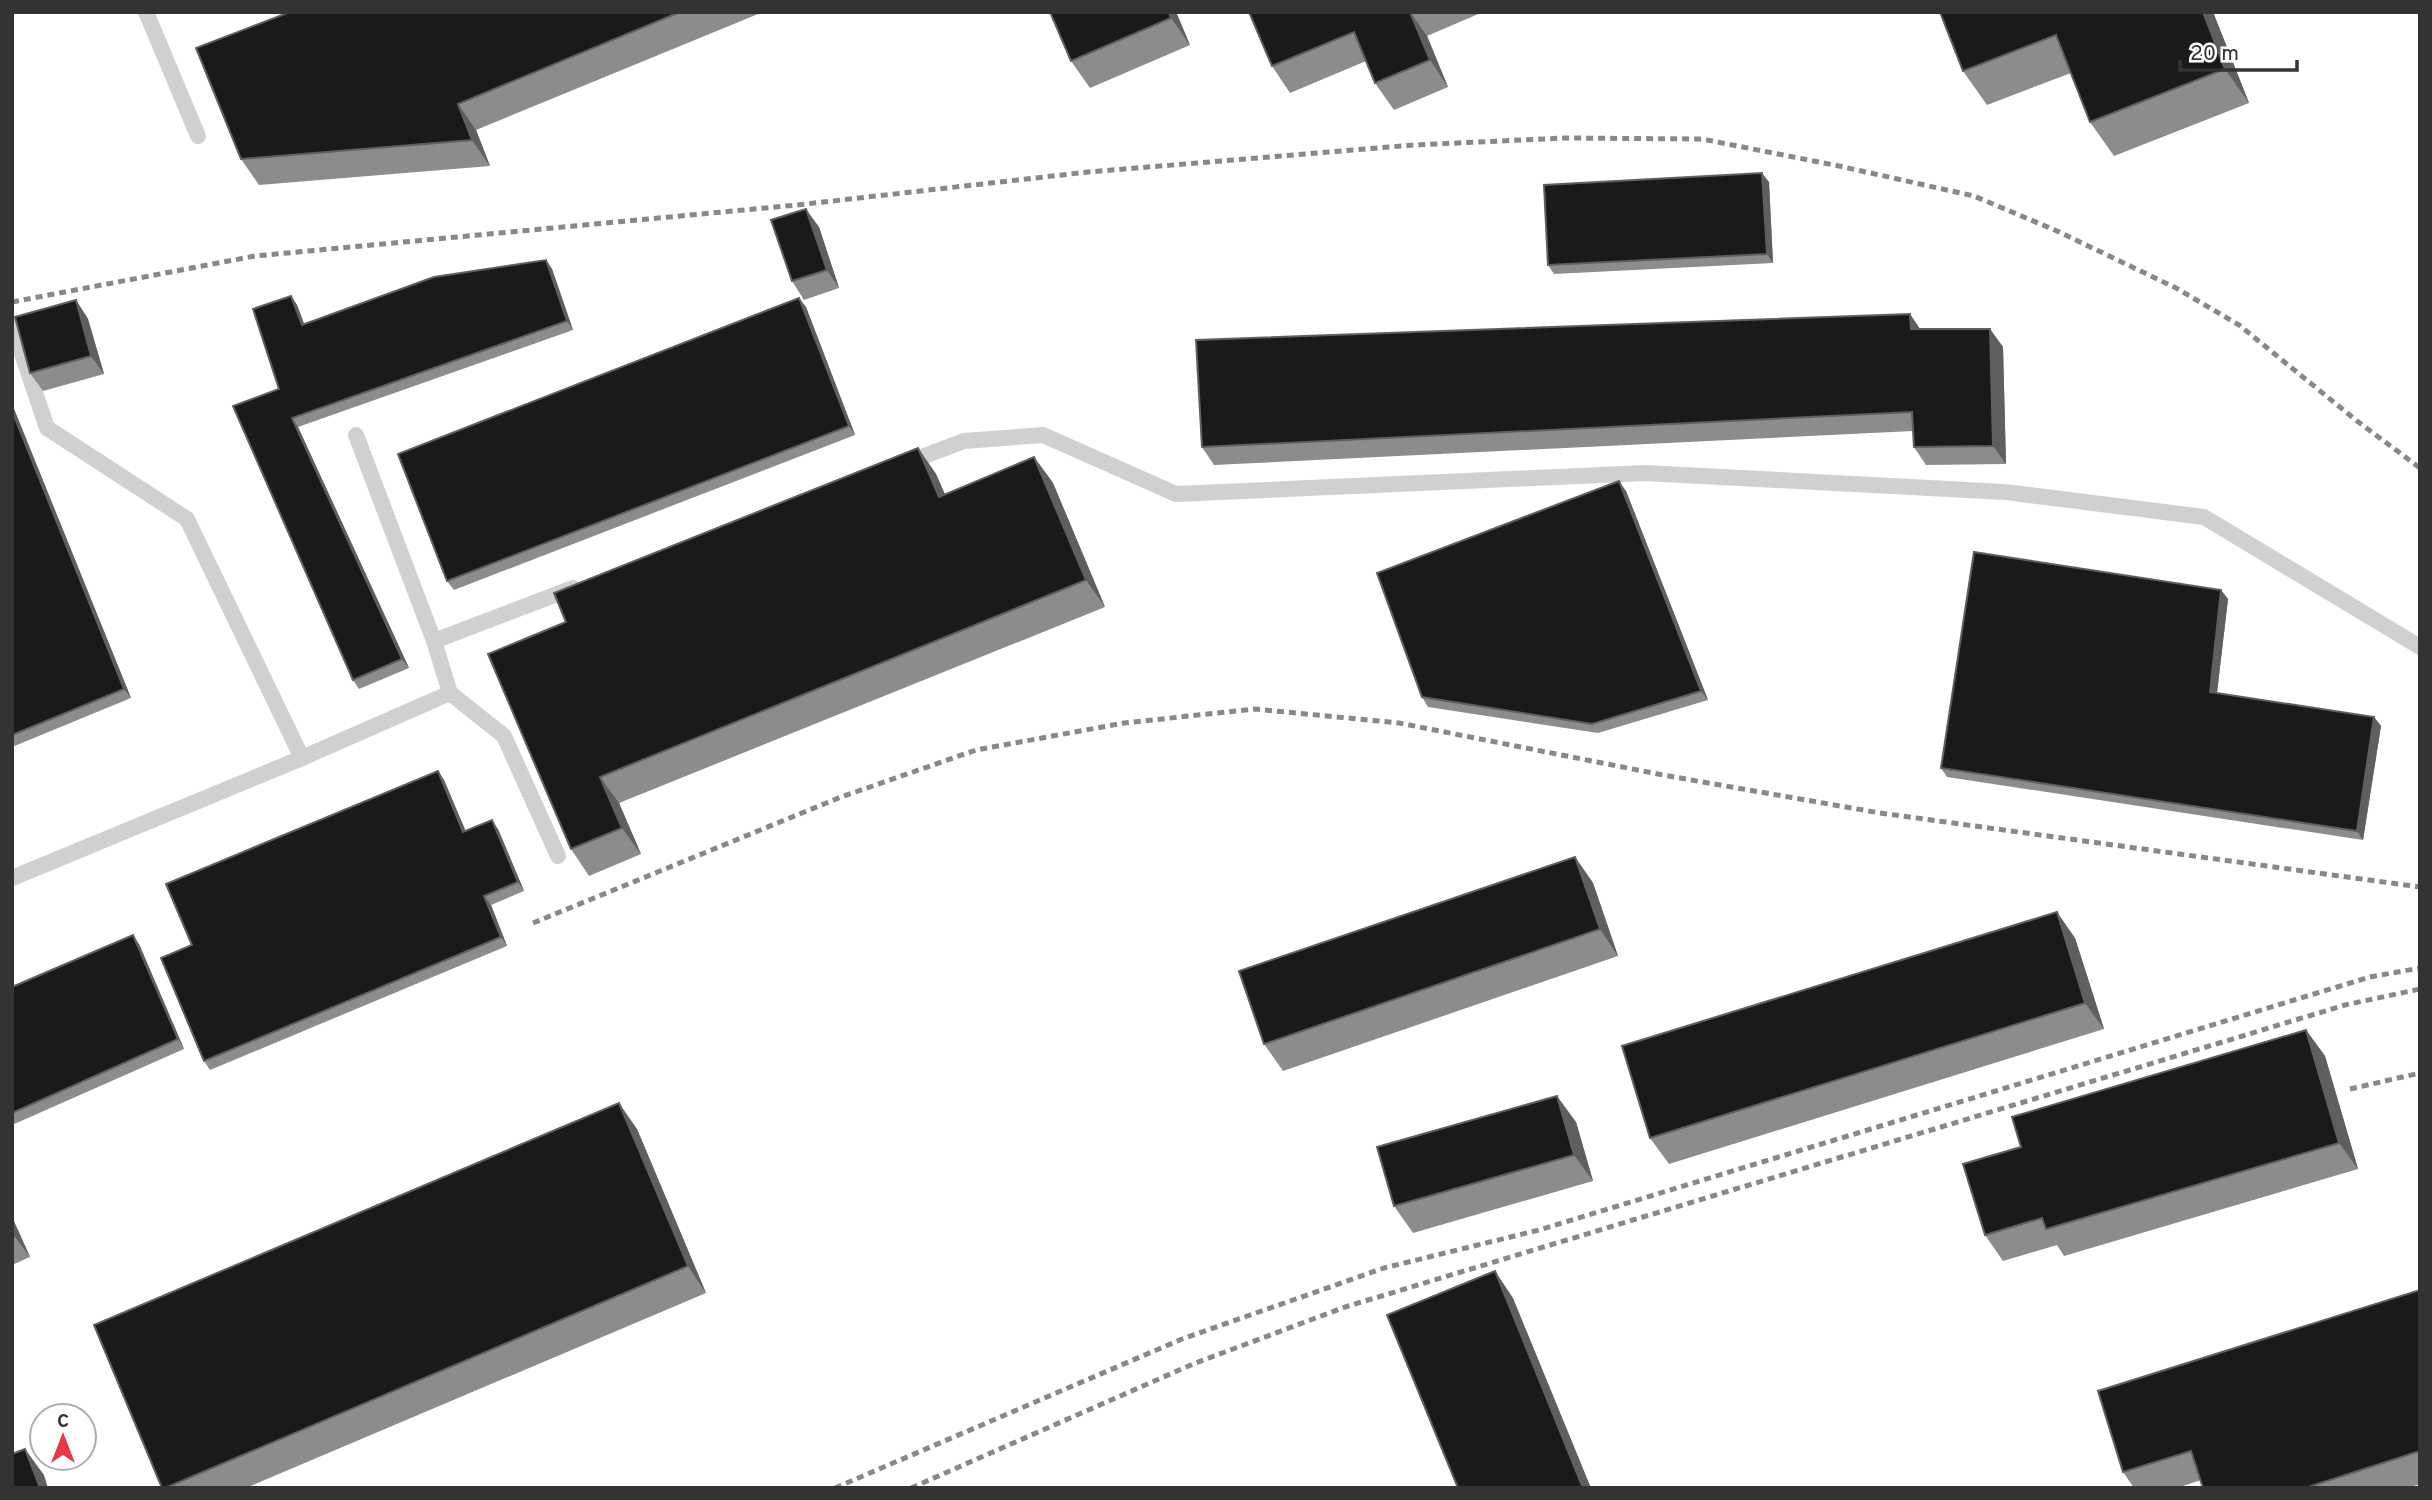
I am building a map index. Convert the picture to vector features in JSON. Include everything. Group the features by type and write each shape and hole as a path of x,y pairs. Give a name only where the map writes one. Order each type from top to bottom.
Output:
{"lane":[{"path":"146,12 198,136"},
{"path":"14,332 47,428 187,519 302,758"},
{"path":"356,435 434,641 450,693 504,736 558,856"},
{"path":"886,471 964,441 1043,435 1176,494 1645,473 2005,492 2204,517 2420,647"},
{"path":"434,641 589,582"},
{"path":"12,877 302,758 450,693"}],"building":[{"path":"290,12 680,12 458,104 472,140 241,159 196,48"},
{"path":"1050,12 1169,12 1171,18 1071,61"},
{"path":"1249,12 1410,12 1430,60 1375,83 1354,32 1272,66"},
{"path":"1940,12 2203,12 2225,69 2090,122 2056,35 1963,71"},
{"path":"1762,173 1767,254 1548,265 1544,185"},
{"path":"806,209 827,270 792,281 771,220"},
{"path":"546,260 567,321 292,418 402,659 353,680 233,406 279,389 253,309 291,296 302,325 434,277"},
{"path":"799,298 849,426 447,581 398,454"},
{"path":"76,300 91,356 30,373 15,317"},
{"path":"1910,314 1911,329 1990,329 1993,446 1914,447 1912,412 1202,447 1196,340"},
{"path":"12,411 124,689 12,735"},
{"path":"918,448 939,497 1034,457 1086,580 600,777 622,828 571,849 488,654 566,622 554,593"},
{"path":"1619,481 1701,691 1592,724 1422,697 1377,573"},
{"path":"1974,552 2221,590 2210,692 2374,717 2357,831 1941,768"},
{"path":"438,771 463,832 492,820 518,882 484,896 501,937 204,1061 161,958 192,945 166,884"},
{"path":"1575,857 1600,929 1264,1044 1239,971"},
{"path":"2057,912 2085,1003 1650,1138 1622,1046"},
{"path":"133,935 178,1039 12,1113 12,987"},
{"path":"2306,1030 2339,1143 2046,1229 2042,1218 1985,1235 1963,1164 2021,1147 2012,1117"},
{"path":"1557,1096 1574,1155 1394,1206 1377,1147"},
{"path":"619,1103 688,1266 162,1488 94,1325"},
{"path":"1495,1271 1583,1488 1458,1488 1387,1315"},
{"path":"2420,1290 2420,1451 2305,1488 2203,1488 2191,1451 2123,1472 2098,1391"},
{"path":"25,1449 28,1472 34,1472 40,1488 12,1488 12,1454"}],"railway":[{"path":"12,302 255,256 797,205 1088,172 1414,145 1565,138 1702,139 1974,196 2057,231 2176,288 2239,325 2357,421 2420,468"},
{"path":"533,923 841,797 976,750 1124,723 1255,709 1399,723 1663,775 1880,813 2420,887"},
{"path":"835,1488 1182,1339 1384,1268 1539,1230 2370,977 2420,968"},
{"path":"911,1488 1193,1364 1345,1307 2345,1005 2420,989"},
{"path":"2350,1089 2420,1073"}]}
